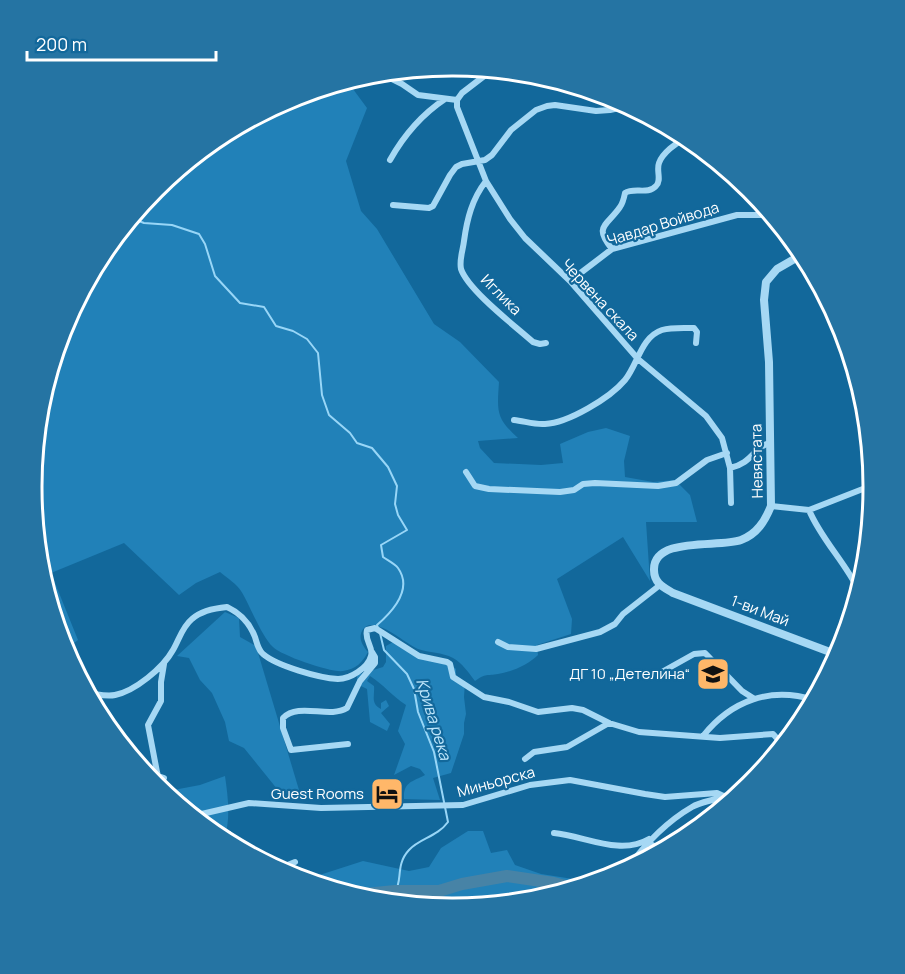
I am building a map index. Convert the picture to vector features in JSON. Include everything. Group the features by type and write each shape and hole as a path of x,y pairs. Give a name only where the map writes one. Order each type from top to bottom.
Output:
{"street":[{"path":"395,81 418,95 457,100 462,93 482,77"},
{"path":"390,160 400,142 422,116 445,99"},
{"name":"Червена скала","path":"457,100 457,107 486,181 505,212 525,238 570,281 638,359 706,416 722,438 730,468 731,503"},
{"path":"393,205 429,208 433,206 456,167 462,164 479,163 492,155 511,130 522,120 547,106 596,111 613,109"},
{"path":"612,249 603,238 602,230 605,224 622,206 625,193 630,190 654,189 658,183 659,164 677,143"},
{"name":"Иглика","path":"486,181 465,226 462,271 478,293 533,342 546,343"},
{"name":"Чавдар Войвода","path":"570,281 612,249 737,215 760,215"},
{"name":"Невястата","path":"660,585 654,574 658,554 668,549 684,546 727,543 743,539 764,522 771,506 769,362 764,300 766,282 777,269 794,259"},
{"path":"514,420 544,424 560,422 592,407 624,381 638,359 639,353 653,335 663,329 694,328 697,332 696,343"},
{"path":"730,468 747,462 761,447 770,443"},
{"path":"466,472 475,486 489,489 560,492 574,490 583,484 595,483 658,486 676,483 707,460 727,453"},
{"path":"771,506 809,510 863,488"},
{"path":"809,510 815,526 852,579"},
{"path":"498,642 508,647 536,649 600,632 615,624 623,614 660,585"},
{"name":"1-ви Май","path":"660,585 673,593 828,652"},
{"path":"157,772 148,725 161,701 164,664 185,626 200,614 227,607 248,623 262,653 279,663 304,672 340,679 348,677 364,667 372,651"},
{"path":"348,744 291,750 283,728 283,718 300,711 339,712 347,708 363,676 375,663 366,634 368,630 375,628 413,653 450,664 453,677 484,697 509,702 538,712 572,708 583,710 609,723 639,732 731,738 772,734 777,738"},
{"path":"660,673 694,654 705,653 753,698"},
{"path":"99,695 117,695 140,683 164,664"},
{"path":"703,736 719,717 753,698 781,696 804,699"},
{"path":"525,759 534,752 567,747 609,723"},
{"name":"Миньорска","path":"204,814 249,803 321,808 452,806 473,803 530,785 558,780 570,780 665,797 710,793 723,796"},
{"path":"642,851 672,820 694,806 722,797"},
{"path":"554,832 596,843 631,846 641,844 655,836"},
{"path":"649,843 654,845"},
{"path":"290,864 295,862"}],"shaded area":[{"path":"354,88 367,108 346,161 361,211 377,229 434,324 460,342 499,382 498,408 500,414 505,425 518,438 478,441 480,448 494,463 541,465 563,463 560,444 588,432 606,428 630,436 624,461 625,477 653,482 675,480 690,495 697,522 646,522 650,581 623,537 557,579 572,619 571,634 537,645 538,655 520,667 484,676 475,681 453,658 418,649 389,631 373,625 367,626 362,631 361,640 368,652 352,669 337,671 296,659 273,647 239,588 220,572 196,583 179,595 124,543 51,573 43,514 43,460 46,433 56,381 84,305 111,259 144,216 182,178 203,161 247,131 271,119 321,98"},
{"path":"52,575 78,640 73,644"},
{"path":"225,612 239,618 240,637 256,646 299,790 282,795 244,748 229,741 225,722 212,693 200,680 189,658 177,656"},
{"path":"393,642 414,655 451,665 456,669 456,675 465,682 464,734 451,773 433,778 440,800 404,799 407,786 425,775 420,769 411,766 394,775 405,744 398,731 406,705 370,676 367,681 374,686 375,704 381,709 381,703 386,700 389,706 381,713 390,724 387,731 370,722 367,689 357,684 357,675 383,667 386,662 386,646"},
{"path":"225,776 228,800 226,830 175,790 200,785"},
{"path":"468,831 483,831 491,853 507,850 515,865 541,874 574,879 533,890 452,898 372,890 319,875 363,861 409,871 429,867 441,848"}],"waterway":[{"name":"Крива река","path":"140,221 172,225 199,234 205,244 215,276 240,303 264,307 276,326 293,331 307,339 318,353 322,395 329,415 350,433 357,443 372,448 388,467 397,486 395,504 398,515 407,530 381,545 383,557 398,568 403,584 399,600 377,625 378,628"},
{"name":"Крива река","path":"380,633 384,650 407,674 414,689 418,712 434,752 448,822 439,831 409,850 402,861 399,882 395,891"},
{"path":"385,892 439,891 462,884 507,876 558,884"}],"place":[{"name":"ДГ 10 „Детелина“","path":"713,674"},
{"name":"Guest Rooms","path":"387,794"}]}
